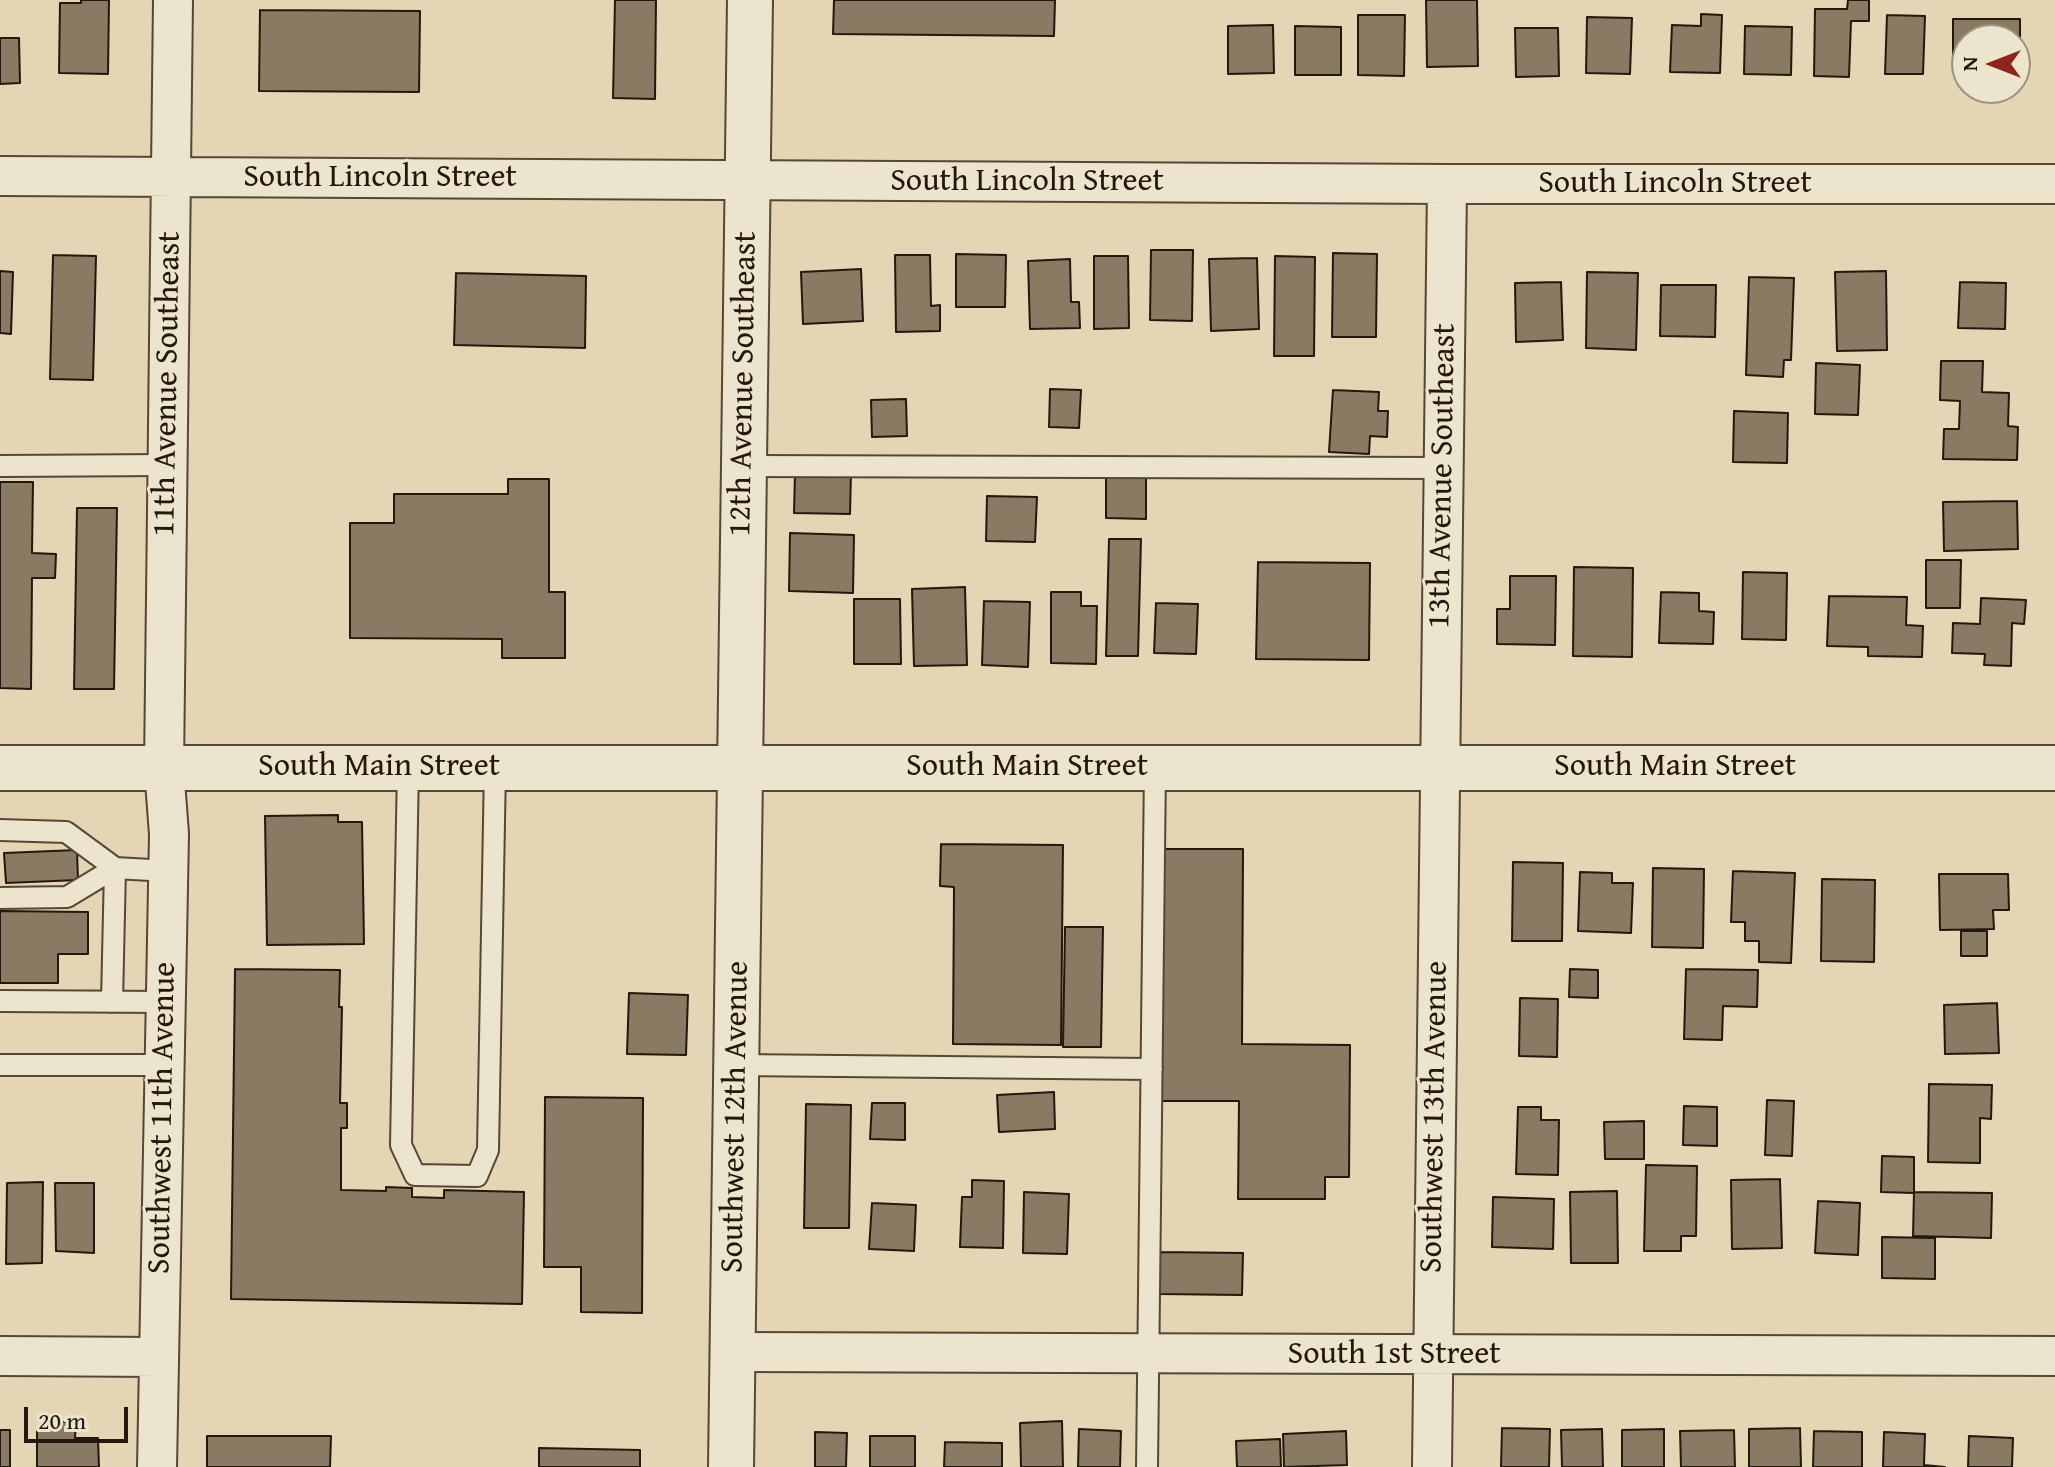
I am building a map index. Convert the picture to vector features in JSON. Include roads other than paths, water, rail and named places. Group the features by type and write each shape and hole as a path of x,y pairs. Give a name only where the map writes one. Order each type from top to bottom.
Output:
{"street":[{"name":"11th Avenue Southeast","path":"164,768 173,0"},
{"name":"12th Avenue Southeast","path":"740,768 750,0"},
{"name":"South Lincoln Street","path":"0,176 2055,184"},
{"name":"13th Avenue Southeast","path":"1440,767 1447,184"},
{"name":"Southwest 13th Avenue","path":"1432,1467 1440,767"},
{"name":"South Main Street","path":"0,768 2055,768"},
{"name":"Southwest 11th Avenue","path":"157,1467 169,834 164,768"},
{"name":"Southwest 12th Avenue","path":"731,1467 740,768"},
{"name":"South 1st Street","path":"733,1352 2055,1356"},
{"path":"0,1356 159,1357"}],"lane":[{"path":"0,466 167,465"},
{"path":"743,466 1444,468"},
{"path":"408,767 401,1145 415,1175 477,1176 488,1150 495,767"},
{"path":"1147,1467 1155,767"},
{"path":"0,830 66,832 115,868 168,871"},
{"path":"0,898 67,897 115,868"},
{"path":"112,1002 115,868"},
{"path":"0,1001 166,1002"},
{"path":"0,1065 165,1065"},
{"path":"736,1065 1152,1069"}]}
